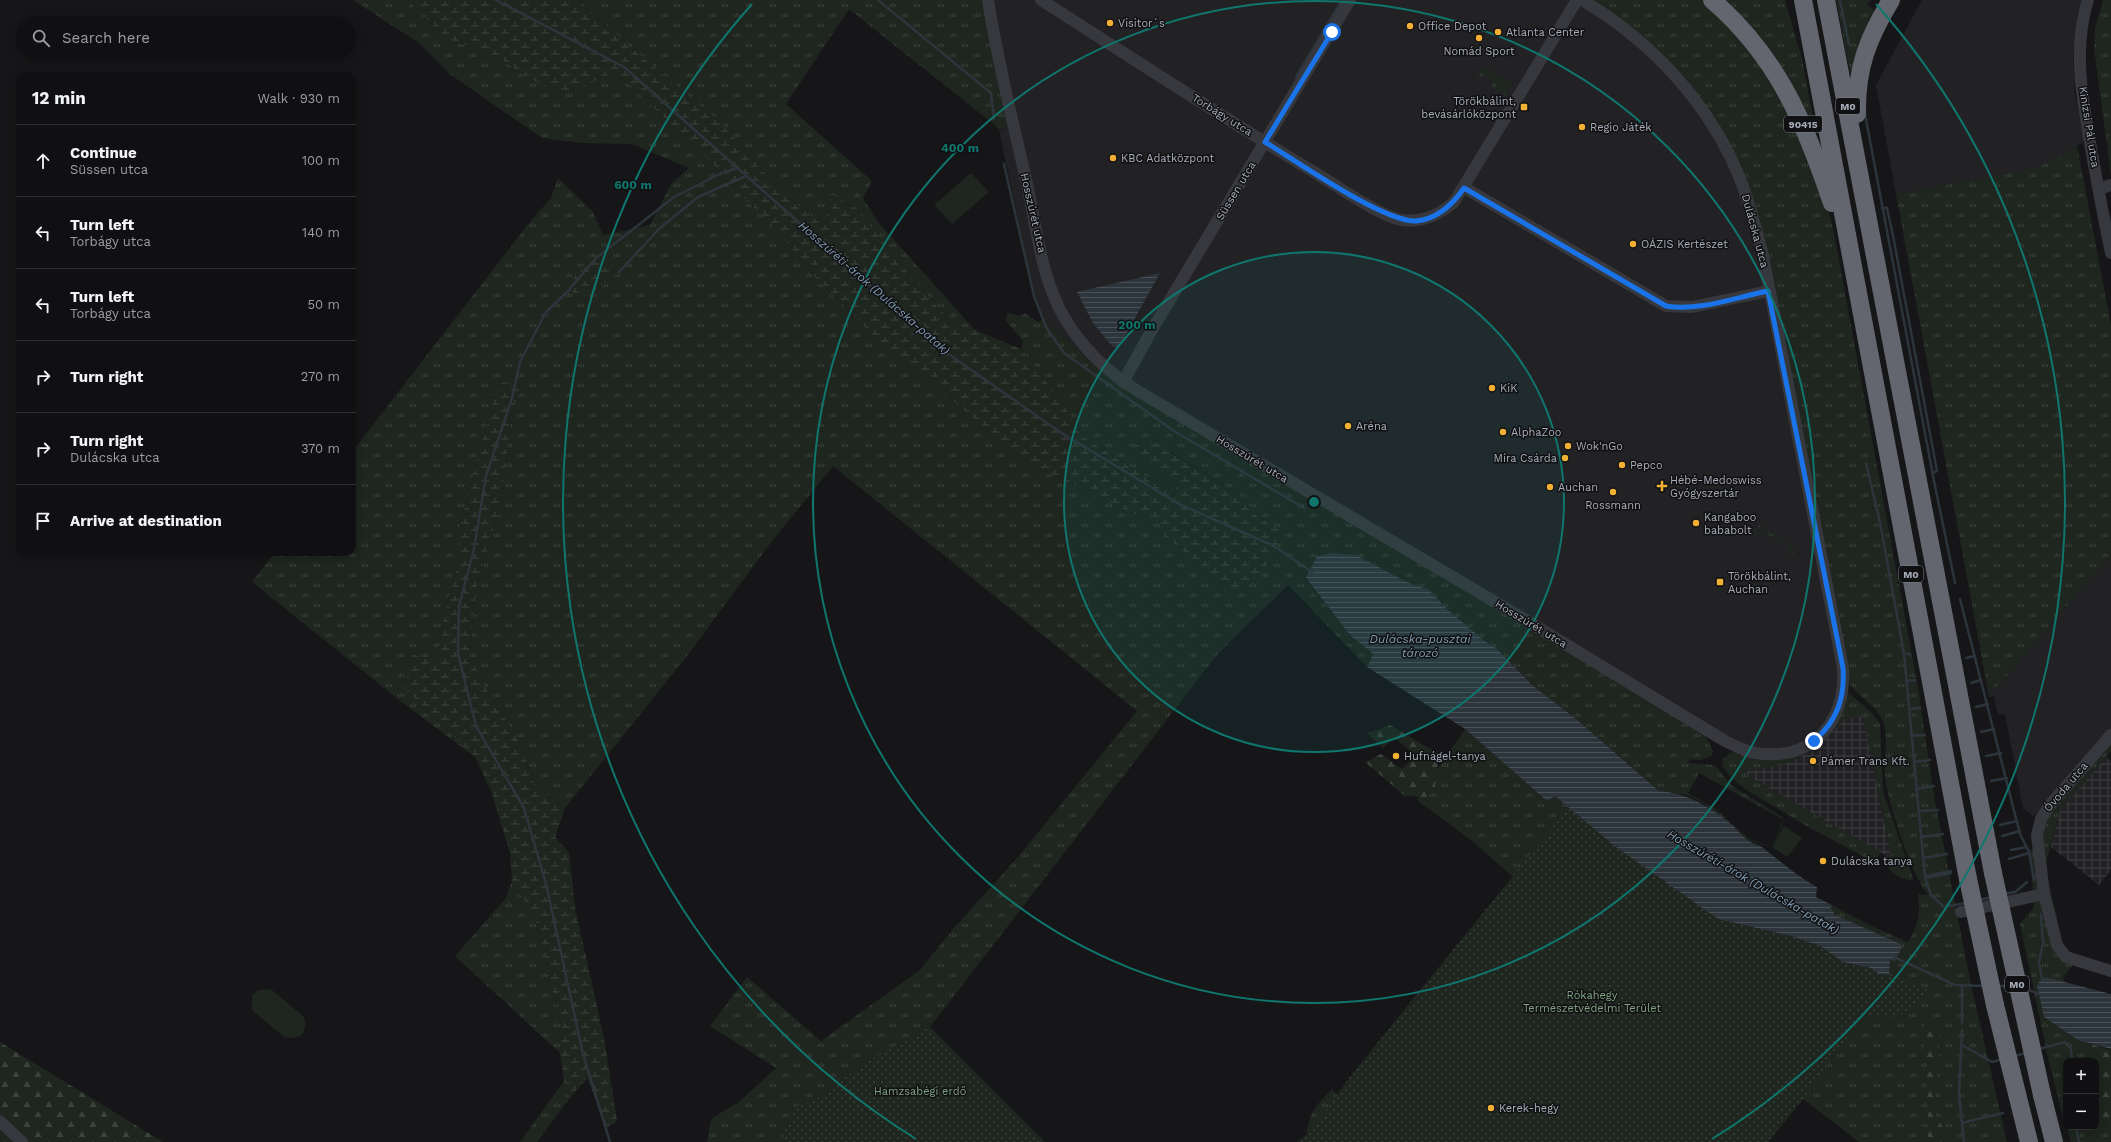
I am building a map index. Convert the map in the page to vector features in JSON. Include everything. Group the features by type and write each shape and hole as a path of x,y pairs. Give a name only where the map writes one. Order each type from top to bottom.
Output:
{"highway":[{"name":"90415","path":"1712,0 1756,45 1793,101 1814,150 1854,270"},
{"name":"M0","path":"1803,0 1968,878 1994,1005 1997,1041 2014,1101"},
{"name":"M0","path":"1826,0 1994,873 2042,1095 2054,1142"},
{"path":"1868,213 1858,123 1859,74 1869,40 1891,0"},
{"path":"2014,1101 2017,1142"},
{"path":"2014,1101 2029,1142"}],"street":[{"name":"Hosszúrét utca","path":"988,0 1045,268 1063,316 1083,344 1098,361 1124,382 1524,619 1708,732 1738,747"},
{"name":"Torbágy utca","path":"1041,0 1265,142 1366,203 1400,220 1416,221 1429,218 1454,202 1464,188 1577,0"},
{"name":"Süssen utca","path":"1124,382 1149,335 1350,0"},
{"name":"Dulácska utca","path":"1582,0 1619,24 1648,48 1688,92 1713,128 1742,183 1762,251 1768,291 1839,640 1843,668 1843,688 1839,708 1834,719 1823,734 1807,746 1787,753 1765,754 1738,747"},
{"name":"Kinizsi Pál utca","path":"2088,0 2080,34 2079,59 2085,113 2111,253"},
{"path":"2099,189 2111,185"},
{"path":"1464,188 1666,306 1676,308 1692,307 1768,291"},
{"name":"Óvoda utca","path":"2111,735 2050,805 2041,819 2037,832 2037,844 2044,894 2057,945 2061,952 2074,960 2111,971"},
{"path":"1961,912 2044,894"},
{"path":"0,1121 22,1142"}],"shaded area":[{"path":"983,0 1591,0 1647,41 1738,166 1848,688 1844,709 1833,730 1764,759 1098,368 1044,319 1033,288 999,130 1004,129"},
{"path":"1922,0 2082,0 2073,56 2075,93 2084,142 2037,168 1896,194 1876,85"},
{"path":"2111,555 2111,730 2041,813 2033,816 2023,808 2005,714 1998,715 1994,696 1989,697 1988,691 1998,686"},
{"path":"1863,715 1892,859 1746,775 1747,771 1783,765 1814,750 1844,719"},
{"path":"2106,757 2111,761 2111,870 2099,885 2051,847 2060,811"}],"green space":[{"path":"353,0 408,0 446,38 500,58 527,77 576,91 607,75 625,80 717,168 739,193 776,229 814,276 888,350 933,384 1028,464 1141,517 1162,524 1158,533 1179,547 1281,531 1250,511 1240,495 1172,453 1132,454 1178,483 1174,494 1085,438 1060,399 1021,349 1023,341 1006,321 1007,313 1020,316 1025,313 1038,322 1044,319 1098,368 1705,735 1713,751 1712,756 1701,760 1690,759 1688,763 1715,765 1731,785 1782,817 1783,820 1699,773 1688,793 1717,810 1747,838 1771,847 1747,840 1731,824 1704,803 1687,795 1659,791 1575,718 1532,685 1497,649 1486,642 1447,609 1429,590 1405,581 1356,555 1306,579 1350,635 1373,654 1367,667 1288,585 1216,656 930,1027 862,1065 820,1097 799,1105 785,1127 784,1142 707,1142 711,1119 740,1101 776,1068 710,1026 747,977 821,1041 920,970 953,929 1018,857 1137,711 833,466 769,545 687,656 565,808 535,785 517,737 485,687 469,655 476,590 501,502 512,411 521,388 502,381 494,397 457,538 458,564 447,602 437,663 411,654 404,688 475,757 399,700 252,582 272,556 356,556 356,447 529,223 551,198 558,178 593,212 603,235 650,225 671,184 689,168 632,144 582,143 542,138 451,75 419,43","holes":["595,259 619,272 597,290 577,274 578,269"]},
{"path":"408,0 579,0 628,45 721,123 771,180 809,215 825,225 831,194 858,209 897,260 955,327 975,330 1021,349 1060,399 1085,438 1174,494 1178,483 1132,454 1138,442 1151,441 1240,495 1250,511 1281,531 1276,551 1271,560 1257,576 1233,597 1179,547 1158,533 1161,524 1141,517 1028,464 933,384 888,350 814,276 776,229 739,193 717,168 625,80 607,75 576,91 548,88 527,77 500,58 446,38"},
{"path":"579,0 983,0 1009,125 999,130 996,126 849,9 786,104 872,181 863,198 878,222 975,330 955,327 897,260 858,209 831,194 825,225 809,215 771,180 721,123 628,45"},
{"path":"1591,0 1703,0 1737,32 1773,78 1816,167 1833,228 1918,688 1934,796 1970,980 2007,1142 1859,1142 1803,1099 1768,1142 1512,876 1472,841 1417,800 1465,729 1547,801 1555,795 1718,919 1843,962 1868,967 1880,974 1889,975 1890,962 1896,952 1903,945 1834,915 1828,903 1869,925 1908,942 1917,925 1919,907 1918,894 1928,895 1921,885 1895,820 1885,775 1886,734 1883,721 1877,711 1848,682 1765,250 1710,116"},
{"path":"1723,0 1785,0 1802,59 1816,134"},
{"path":"1836,0 1870,0 1867,5 1873,9 1875,15 1852,73 1850,73"},
{"path":"2103,0 2111,0 2111,176 2094,48 2095,29"},
{"path":"1485,68 1512,84 1505,95 1492,87 1491,83 1493,78 1485,73 1482,78 1478,75 1480,70"},
{"path":"2077,146 2111,325 2111,555 1998,686 1988,691 1896,194 2037,168"},
{"path":"971,173 989,192 952,224 934,205"},
{"path":"595,259 607,260 619,272 588,296 568,291 578,269"},
{"path":"502,381 521,388 512,412 501,502 476,590 469,655 485,687 517,737 535,785 565,808 555,837 569,853 575,908 604,1038 617,1121 607,1128 587,1078 570,1098 564,1081 560,1053 562,1029 535,917 512,881 510,853 491,791 475,757 404,688 411,654 437,662 447,602 458,564 457,538 494,397"},
{"path":"1759,525 1793,545 1794,554 1788,553 1790,548 1759,529 1755,534 1754,530"},
{"path":"1848,692 1872,713 1880,724 1883,792 1913,878 1912,880 1897,876 1887,866 1885,855 1892,859 1863,716 1844,719 1814,750 1783,765 1748,771 1746,775 1881,853 1875,860 1868,859 1805,825 1745,789 1730,776 1723,767 1722,759 1732,752 1776,759 1838,721 1844,709"},
{"path":"1390,725 1439,754 1435,788 1427,797 1405,796 1365,762 1381,754 1402,769 1409,762 1410,750 1394,738 1383,748 1367,733"},
{"path":"2111,730 2111,751 2060,811 2045,866 2063,945 2068,952 2111,965 2111,974 2073,965 2063,977 2087,1043 2087,1058 2063,1058 2063,1119 2046,1048 2020,924 2034,907 2030,850 2033,849 2035,825"},
{"name":"Rókahegy Természetvédelmi Terület","path":"1569,807 1616,847 1718,919 1791,936 1820,946 1843,962 1868,967 1880,974 1889,975 1928,990 1914,1006 1900,1014 1883,1017 1862,1017 1803,1099 1768,1142 1297,1142 1310,1132 1353,1073"},
{"path":"1784,826 1802,838 1787,857 1772,847"},
{"path":"512,881 535,917 562,1029 560,1053 455,956 506,898"},
{"path":"259,990 272,990 303,1016 305,1026 302,1034 295,1038 284,1037 252,1010 252,995"},
{"path":"1926,1018 1940,1028 1935,1114 1952,1142 1928,1142 1927,1067 1922,1036"},
{"name":"Hamzsabégi erdő","path":"930,1027 1045,1142 784,1142 785,1127 799,1105 820,1097 862,1065"},
{"path":"0,1042 163,1142 0,1142"},
{"path":"2087,1043 2111,1050 2111,1132 2099,1119 2099,1058 2087,1058"},
{"path":"564,1081 570,1098 537,1142 520,1142"},
{"path":"1332,1089 1339,1097 1309,1135 1306,1133 1311,1115 1318,1104"},
{"path":"2099,1119 2111,1132 2111,1142 2071,1142 2068,1130 2099,1130"}],"water":[{"path":"1160,273 1119,347 1113,347 1093,323 1077,292"},
{"name":"Dulácska-pusztai tározó","path":"1332,553 1356,555 1405,581 1429,590 1447,609 1486,642 1497,649 1532,685 1575,718 1659,791 1679,794 1706,806 1731,824 1748,840 1762,847 1817,887 1816,897 1828,903 1835,915 1903,945 1895,961 1890,960 1889,975 1880,974 1868,967 1843,962 1820,946 1791,936 1718,919 1616,847 1555,796 1547,801 1465,729 1367,667 1373,654 1350,635 1306,578 1317,556"},
{"path":"2042,978 2049,978 2111,994 2111,1049 2078,1040 2044,1017 2037,985"}],"waterway":[{"name":"Hosszúréti-árok (Dulácska-patak)","path":"496,0 624,67 940,348 1060,432 1179,504 1274,546 1312,572"},
{"path":"878,0 991,93 994,119"},
{"path":"1296,77 1342,0"},
{"path":"1840,0 1849,44"},
{"path":"1865,114 1934,481 1955,583"},
{"path":"1004,164 1034,296 1046,327 1064,353 1174,431 1304,508"},
{"path":"610,1142 583,1054 546,884 524,808 476,726 458,654 459,606 474,549 486,476 512,398 520,362 546,312 568,291 595,259 674,197 720,174 737,168"},
{"path":"619,272 660,228 698,197 746,176"},
{"path":"1882,208 1887,208 1894,241 1937,471 1932,473"},
{"path":"1866,463 1880,522 1904,654"},
{"path":"1960,599 2020,834 2029,852 2034,880"},
{"path":"1910,654 1904,654 1925,877 1931,895 1944,907 1966,903"},
{"path":"1966,658 1975,656"},
{"path":"1906,681 1915,680"},
{"path":"1971,683 1981,680"},
{"path":"1976,707 1988,704"},
{"path":"1910,709 1920,708"},
{"path":"1981,732 1994,729"},
{"path":"1912,736 1925,735"},
{"path":"1986,756 2001,753"},
{"path":"1914,762 1930,760"},
{"path":"1991,781 2007,778"},
{"path":"1916,789 1934,786"},
{"path":"1918,811 1938,810"},
{"path":"2000,825 2017,821"},
{"path":"2002,836 2020,831"},
{"path":"1921,837 1943,834"},
{"path":"2011,850 2027,847"},
{"path":"2009,859 2029,853"},
{"path":"1923,858 1947,854"},
{"path":"1925,876 1951,871"},
{"path":"1925,878 1951,873"},
{"path":"2004,894 2015,892 2027,882"},
{"path":"1979,900 1992,897"},
{"path":"2041,914 2043,943 2039,962 2042,978"},
{"name":"Hosszúréti-árok (Dulácska-patak)","path":"1894,957 1955,985 1983,986"},
{"path":"1962,985 1962,1023"},
{"name":"Hosszúréti-árok (Dulácska-patak)","path":"1998,986 2011,986"},
{"name":"Hosszúréti-árok (Dulácska-patak)","path":"2026,989 2042,995"},
{"path":"1962,1030 1959,1094 1964,1142"},
{"path":"2039,1049 2065,1042 2071,1049 2072,1058"},
{"path":"1962,1045 1992,1062 2002,1059"},
{"path":"2014,1056 2027,1053"},
{"path":"1962,1123 2003,1113"},
{"path":"2077,1130 2079,1142"}],"place":[{"name":"Visitor´s","path":"1110,23"},
{"name":"Office Depot","path":"1410,26"},
{"name":"Atlanta Center","path":"1498,32"},
{"name":"Nomád Sport","path":"1479,38"},
{"name":"Törökbálint, bevásárlóközpont","path":"1524,107"},
{"name":"Regio Játék","path":"1582,127"},
{"name":"KBC Adatközpont","path":"1113,158"},
{"name":"OÁZIS Kertészet","path":"1633,244"},
{"name":"KiK","path":"1492,388"},
{"name":"Aréna","path":"1348,426"},
{"name":"AlphaZoo","path":"1503,432"},
{"name":"Wok'nGo","path":"1568,446"},
{"name":"Míra Csárda","path":"1565,458"},
{"name":"Pepco","path":"1622,465"},
{"name":"Hébé-Medoswiss Gyógyszertár","path":"1662,486"},
{"name":"Auchan","path":"1550,487"},
{"name":"Rossmann","path":"1613,492"},
{"name":"Kangaboo bababolt","path":"1696,523"},
{"name":"Törökbálint, Auchan","path":"1720,582"},
{"name":"Hufnágel-tanya","path":"1396,756"},
{"name":"Pámer Trans Kft.","path":"1813,761"},
{"name":"Dulácska tanya","path":"1823,861"},
{"name":"Kerek-hegy","path":"1491,1108"}],"route":[{"path":"1332,32 1265,142 1349,193 1382,212 1400,220 1416,221 1429,218 1447,208 1454,202 1464,188 1666,306 1676,308 1692,307 1768,291 1817,538 1839,640 1843,668 1844,680 1839,708 1834,719 1823,734 1814,741"}]}
